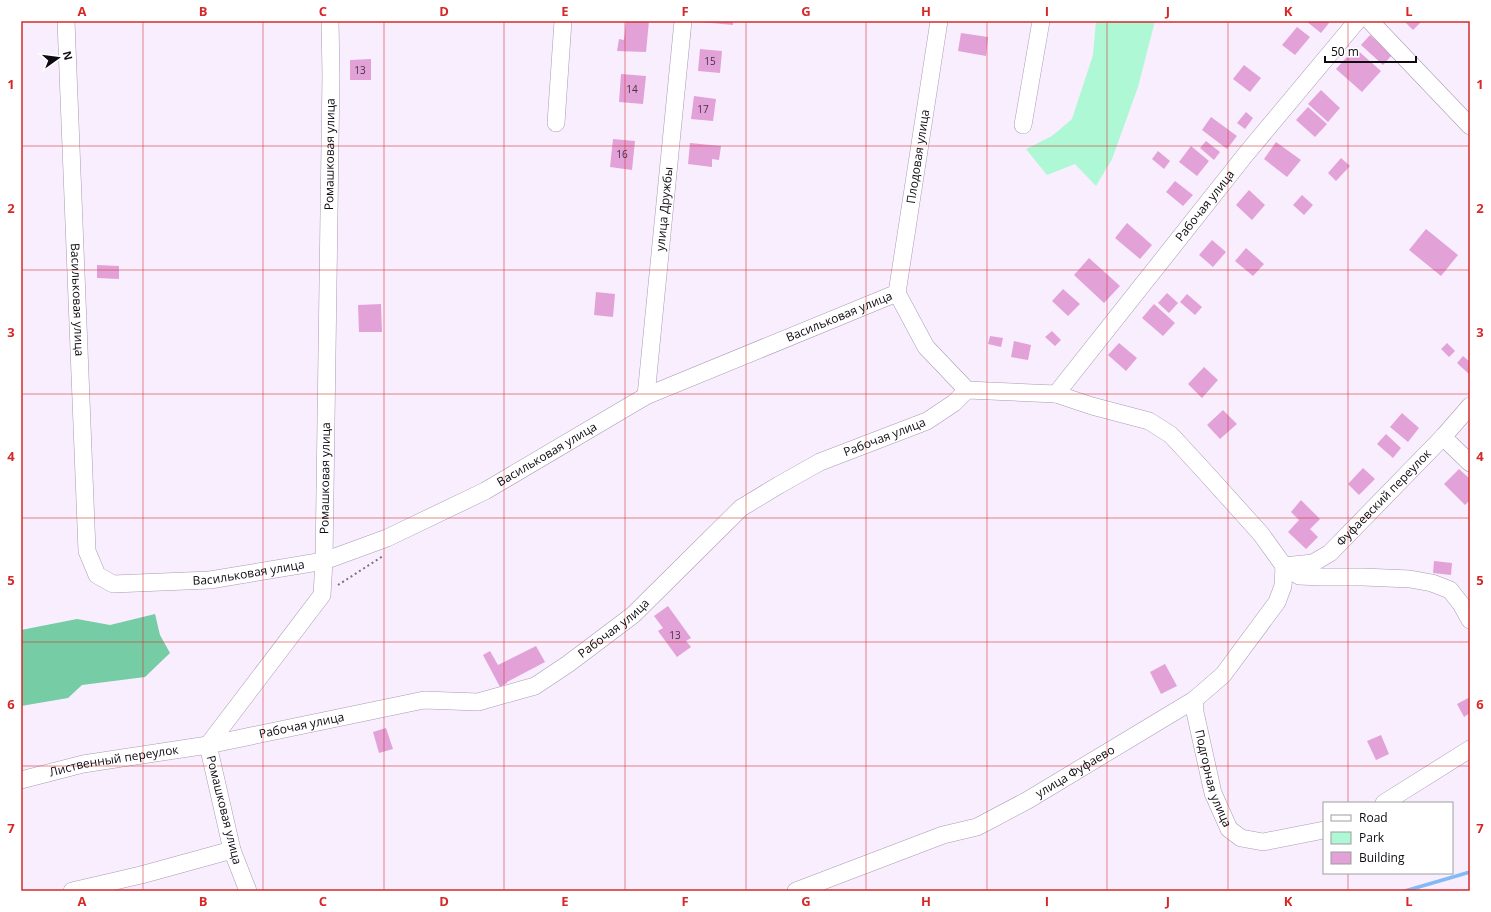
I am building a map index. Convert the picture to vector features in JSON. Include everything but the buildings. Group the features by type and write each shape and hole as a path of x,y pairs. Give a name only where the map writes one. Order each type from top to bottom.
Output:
{"street":[{"name":"Васильковая улица","path":"66,21 87,551 97,575 113,584 210,580 324,561 387,538 485,491 646,396 897,292"},
{"name":"Ромашковая улица","path":"248,891 232,850 208,745 322,595 324,561 331,75 330,21"},
{"path":"556,123 563,21"},
{"name":"улица Дружбы","path":"646,396 683,21"},
{"name":"Плодовая улица","path":"897,292 939,21"},
{"path":"1023,125 1041,21"},
{"name":"Рабочая улица","path":"1056,394 1246,154 1357,21"},
{"path":"1370,21 1470,126"},
{"path":"897,292 926,347 966,390 1056,394 1092,406 1150,421 1171,435 1261,534 1284,566 1299,576 1410,579 1432,583 1450,590 1466,601 1470,620"},
{"name":"Рабочая улица","path":"208,745 424,700 478,702 535,686 568,664 633,615 741,508 820,462 927,421 954,403 966,390"},
{"name":"Фуфаевский переулок","path":"1284,566 1313,563 1330,553 1443,437 1470,406"},
{"path":"1443,437 1470,463"},
{"name":"улица Фуфаево","path":"796,891 943,835 977,827 1028,800 1194,700 1223,675 1277,602 1283,586 1284,566"},
{"name":"Подгорная улица","path":"1194,700 1195,712 1213,793 1229,829 1241,838 1263,842 1323,830"},
{"name":"Лиственный переулок","path":"21,780 82,764 208,745"},
{"path":"1386,802 1470,748"},
{"path":"72,891 141,875 232,850"}],"green space":[{"path":"1096,21 1155,21 1138,87 1112,159 1096,186 1075,164 1047,175 1026,149 1052,136 1072,119 1093,55"},
{"path":"155,614 160,635 170,653 145,677 82,685 68,698 21,706 21,630 77,619 110,625"}],"waterway":[{"path":"1405,891 1470,872"}]}
